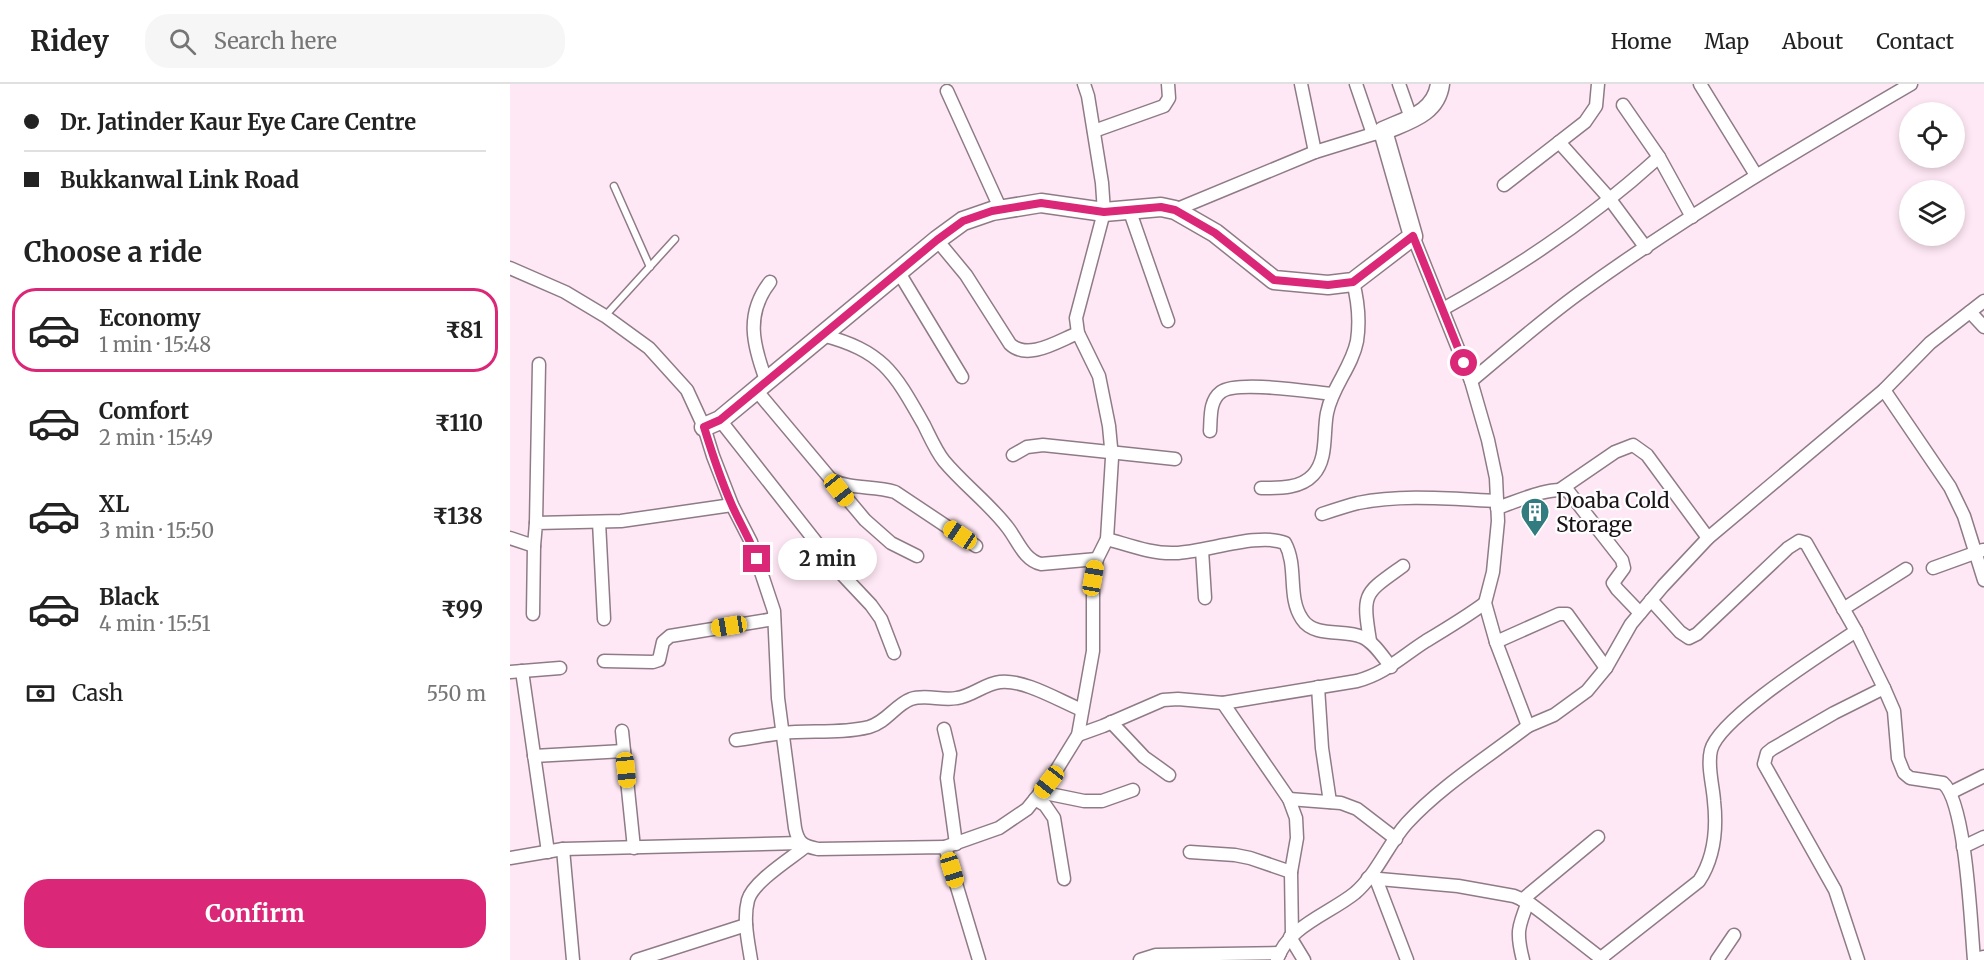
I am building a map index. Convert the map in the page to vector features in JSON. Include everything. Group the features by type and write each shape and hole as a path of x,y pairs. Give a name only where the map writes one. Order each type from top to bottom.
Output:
{"street":[{"path":"510,858 563,849 803,845 818,849 950,845 999,828 1027,809 1038,795 1078,735 1093,651 1093,578 1097,558 1107,539 1112,452 1110,426 1099,375 1078,333 1076,318 1104,212 1094,131 1084,84"},
{"path":"1094,131 1164,106 1170,98 1168,84"},
{"path":"1300,84 1316,152"},
{"path":"1356,84 1378,133 1413,236 1471,381 1488,440 1496,478 1498,521 1493,572 1485,603 1496,642 1528,726"},
{"path":"1400,84 1411,118"},
{"path":"1175,210 1316,152 1378,133 1411,118 1427,110 1434,102 1440,84"},
{"path":"1504,185 1585,122 1596,106 1599,84"},
{"path":"1701,84 1756,175"},
{"path":"1471,381 1578,294 1646,248 1756,175 1911,84"},
{"path":"947,91 1001,210"},
{"path":"1623,105 1659,157 1692,217"},
{"path":"1559,142 1610,198 1646,248"},
{"path":"1443,309 1490,284 1610,198 1659,157"},
{"path":"712,423 937,240 963,221 1001,210 1041,203 1104,212 1161,207 1175,210 1215,233 1274,280 1328,285 1353,282 1413,236"},
{"path":"1129,209 1168,321"},
{"path":"937,240 966,275 1010,344 1016,349 1036,350 1078,333"},
{"path":"510,268 565,292 605,316 649,348 870,605 888,633 894,653"},
{"path":"898,271 962,377"},
{"path":"770,282 761,294 754,320 761,385 831,480 880,534 891,543 917,556"},
{"path":"1261,488 1294,486 1312,476 1322,459 1327,412 1333,394 1352,359 1357,341 1358,299 1353,282"},
{"path":"1140,960 1156,955 1278,956 1291,936 1356,892 1372,878 1407,824 1441,793 1528,726 1554,715 1587,691 1606,668 1631,624 1708,538 1884,390 1930,343 1984,302"},
{"path":"1970,312 1984,327"},
{"path":"822,335 846,341 867,351 882,362 902,388 944,460 995,512 1010,530 1026,556 1033,562 1052,563 1097,558"},
{"path":"533,614 538,364"},
{"path":"1210,431 1214,402 1221,392 1233,387 1252,386 1333,394"},
{"path":"1884,390 1950,486 1980,551 1984,580"},
{"path":"712,423 712,456 732,505 751,542 774,611 782,733 797,838 803,845"},
{"path":"1322,514 1357,503 1383,500 1434,498 1497,505 1561,489 1615,452 1633,445 1647,455 1708,538"},
{"path":"1013,455 1034,446 1175,459"},
{"path":"831,480 845,486 879,487 895,492 976,546"},
{"path":"1561,489 1568,491 1576,500 1622,560 1623,571 1613,583 1640,613"},
{"path":"536,523 599,522 692,512 732,505"},
{"path":"599,522 604,619"},
{"path":"510,538 534,546"},
{"path":"1107,539 1161,553 1202,550 1254,540 1271,539 1285,543 1292,561 1295,602 1303,621 1319,630 1361,636 1370,641 1391,667"},
{"path":"1651,600 1680,632 1689,638 1795,542 1806,543 1856,631 1894,711 1898,758 1904,774 1910,778 1943,783 1952,792 1963,847 1974,960"},
{"path":"1202,550 1205,598"},
{"path":"1933,568 1980,551"},
{"path":"1370,641 1365,614 1369,593 1403,566"},
{"path":"1843,609 1906,569"},
{"path":"1078,735 1163,700 1223,703 1357,681 1374,676 1391,667 1424,642 1485,603"},
{"path":"1496,642 1559,614 1567,614 1606,668"},
{"path":"604,660 653,662 659,660 663,642 670,636 774,619"},
{"path":"1372,878 1458,886 1514,896 1525,901 1602,959 1699,880 1707,868 1711,856 1714,803 1710,751 1715,739 1726,726 1791,675 1856,631"},
{"path":"548,852 534,756 516,672 560,668"},
{"path":"736,740 782,733 858,729 883,721 912,699 955,699 999,682 1023,685 1082,710"},
{"path":"1318,687 1322,748 1330,801"},
{"path":"1858,960 1830,880 1764,764 1767,753 1772,749 1834,713 1884,688"},
{"path":"1223,703 1289,799 1296,818 1297,838 1291,872 1291,936 1304,960"},
{"path":"1111,722 1144,758 1169,775"},
{"path":"944,729 950,754 947,778 950,845 979,960"},
{"path":"622,731 634,848"},
{"path":"534,756 624,751"},
{"path":"1952,792 1984,776"},
{"path":"1038,795 1102,801 1133,790"},
{"path":"1038,795 1054,818 1064,879"},
{"path":"1289,799 1330,801 1357,809 1396,839"},
{"path":"1523,960 1517,937 1525,901 1598,837"},
{"path":"1963,847 1984,837"},
{"path":"751,960 746,926 748,898 753,890 803,845"},
{"path":"563,849 573,960"},
{"path":"1190,852 1235,855 1291,872"},
{"path":"1372,878 1407,960"},
{"path":"637,960 746,926"},
{"path":"1717,960 1734,935"}],"lane":[{"path":"614,186 650,267"},
{"path":"605,316 675,239"}],"place":[{"name":"Doaba Cold Storage","path":"1535,538"}],"route":[{"path":"757,559 712,456 704,427 720,420 937,240 963,221 992,211 1041,203 1104,212 1161,207 1175,210 1215,233 1274,280 1328,285 1353,282 1413,236 1464,363"}]}
